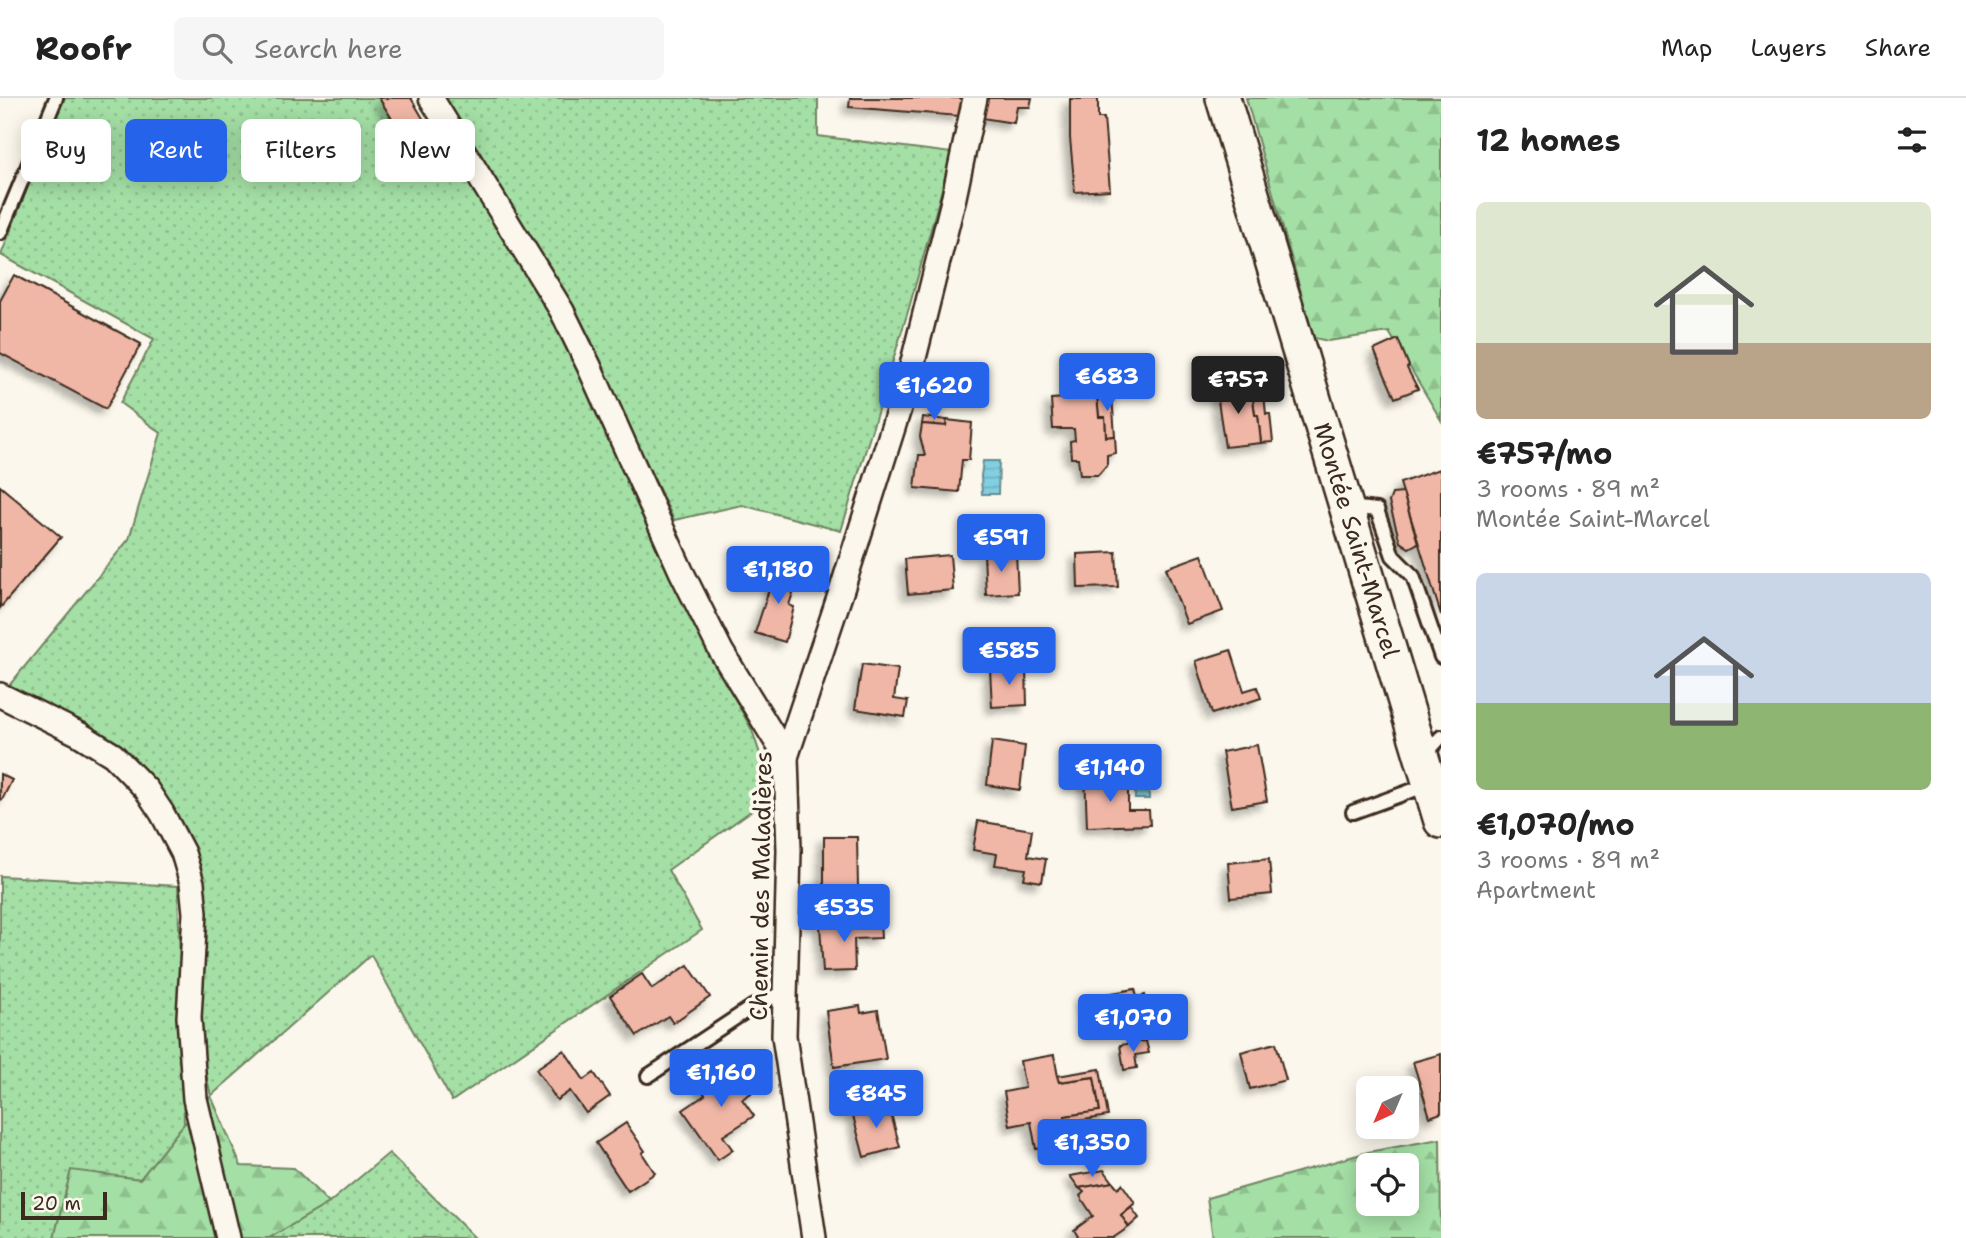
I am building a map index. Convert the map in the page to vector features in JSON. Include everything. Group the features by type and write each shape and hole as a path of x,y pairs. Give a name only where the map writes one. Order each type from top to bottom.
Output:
{"main road":[{"name":"Montée Saint-Marcel","path":"1223,98 1347,507 1431,760 1441,821"}],"street":[{"path":"431,98 562,311 681,571 721,651 786,757"},
{"name":"Chemin des Maladières","path":"814,1238 784,1036 789,850 786,757 910,374 954,197 975,98"},
{"path":"0,695 79,734 113,755 146,789 183,853 192,883 195,913 189,1017 195,1099 228,1238"}],"lane":[{"path":"0,233 56,98"},
{"path":"1347,507 1377,510 1393,556 1413,576 1441,657"},
{"path":"1353,812 1431,760"},
{"path":"648,1076 752,1007 786,991"}],"green space":[{"path":"63,98 379,98 392,119 375,119 375,182 473,182 533,280 582,373 701,637 752,730 761,757 766,789 758,806 668,870 702,930 452,1101 371,955 211,1096 200,1048 205,924 203,889 197,857 187,833 168,802 111,741 76,719 7,688 129,539 161,433 120,403 154,339 1,255 30,182 111,182 111,119 55,119"},
{"path":"446,98 818,98 818,136 952,153 909,308 841,531 742,505 674,520 595,357 475,148 475,119 458,119"},
{"path":"1246,98 1441,98 1441,420 1389,332 1328,341 1314,338"},
{"path":"0,876 178,886 184,1124 140,1179 71,1171 54,1238 0,1238"},
{"path":"211,1096 241,1166 294,1168 329,1203 269,1238 54,1238 71,1170 140,1179 184,1124"},
{"path":"1440,1139 1441,1238 1213,1238 1207,1198 1356,1155 1356,1216 1419,1216 1419,1153 1364,1153"},
{"path":"389,1153 475,1238 269,1238 329,1203"}],"water":[{"path":"983,461 999,461 998,494 982,494"},
{"path":"1134,768 1148,768 1149,799 1135,799"}],"building":[{"path":"379,98 411,98 423,119 392,119"},
{"path":"850,98 963,98 959,116 849,107"},
{"path":"987,98 1032,98 1030,107 1017,107 1014,123 982,118"},
{"path":"1070,99 1098,99 1098,118 1104,118 1110,190 1075,192"},
{"path":"14,275 141,344 106,409 0,353 0,301"},
{"path":"1398,339 1409,366 1407,368 1418,389 1395,398 1374,350"},
{"path":"1263,383 1266,414 1270,414 1273,442 1261,443 1251,384"},
{"path":"1251,384 1261,443 1225,447 1216,388"},
{"path":"1112,395 1115,436 1106,437 1105,417 1099,417 1097,396"},
{"path":"1097,396 1099,417 1105,417 1106,437 1115,436 1116,453 1107,455 1107,465 1098,475 1080,475 1078,458 1071,458 1070,441 1075,440 1074,429 1053,429 1051,399"},
{"path":"923,417 947,420 946,426 922,424"},
{"path":"947,420 972,423 969,460 962,460 959,492 915,488 919,455 925,455 920,437 922,424 946,426"},
{"path":"1439,469 1441,475 1441,615 1400,483"},
{"path":"0,486 61,537 0,608"},
{"path":"1403,493 1418,543 1409,548 1400,542 1389,502 1392,494"},
{"path":"1116,552 1118,587 1078,588 1077,554"},
{"path":"1016,553 1018,593 986,595 984,555"},
{"path":"950,555 953,590 908,594 905,559"},
{"path":"1202,555 1223,611 1187,624 1166,568"},
{"path":"776,568 799,575 789,605 794,607 785,642 755,633"},
{"path":"1231,650 1244,691 1257,687 1261,698 1212,714 1196,661"},
{"path":"862,664 898,669 894,699 908,701 905,717 855,709"},
{"path":"1026,668 1027,705 992,707 990,669"},
{"path":"992,741 1025,746 1020,790 987,785"},
{"path":"1257,745 1267,801 1232,807 1222,752"},
{"path":"1113,773 1114,787 1128,786 1128,810 1149,810 1150,825 1087,827 1085,774"},
{"path":"0,774 12,780 2,800 0,799"},
{"path":"978,821 1032,830 1028,856 1046,859 1042,882 1024,879 1026,869 995,865 997,854 973,850"},
{"path":"824,837 857,837 858,887 824,887"},
{"path":"1269,859 1272,894 1231,898 1228,863"},
{"path":"880,921 881,938 854,939 855,971 823,972 820,925"},
{"path":"688,965 710,997 673,1023 668,1016 637,1036 610,996 642,974 652,989"},
{"path":"1135,989 1137,997 1145,995 1149,1019 1088,1028 1083,998"},
{"path":"860,1006 861,1013 878,1010 886,1059 834,1067 826,1011"},
{"path":"1146,1041 1149,1053 1135,1055 1137,1068 1124,1070 1120,1045"},
{"path":"1276,1043 1286,1080 1250,1089 1241,1052"},
{"path":"564,1050 584,1080 594,1073 610,1096 586,1113 570,1091 557,1100 536,1069"},
{"path":"1441,1054 1441,1113 1430,1117 1413,1062"},
{"path":"1054,1055 1059,1082 1094,1077 1100,1111 1065,1116 1069,1143 1036,1149 1031,1122 1010,1126 1004,1092 1025,1088 1020,1061"},
{"path":"732,1062 753,1092 742,1099 754,1116 723,1136 733,1150 718,1160 683,1110 705,1095 699,1085"},
{"path":"1100,1069 1108,1116 1066,1123 1065,1116 1100,1111 1094,1077 1059,1082 1057,1076"},
{"path":"888,1103 900,1147 864,1157 852,1112"},
{"path":"626,1123 645,1151 642,1153 655,1173 628,1191 596,1143"},
{"path":"1104,1170 1113,1182 1079,1188 1070,1176"},
{"path":"1113,1182 1118,1188 1122,1184 1135,1203 1121,1215 1129,1227 1113,1238 1079,1238 1074,1230 1093,1216 1080,1196 1084,1192 1079,1188"},
{"path":"1131,1207 1139,1218 1129,1227 1121,1215"}]}
